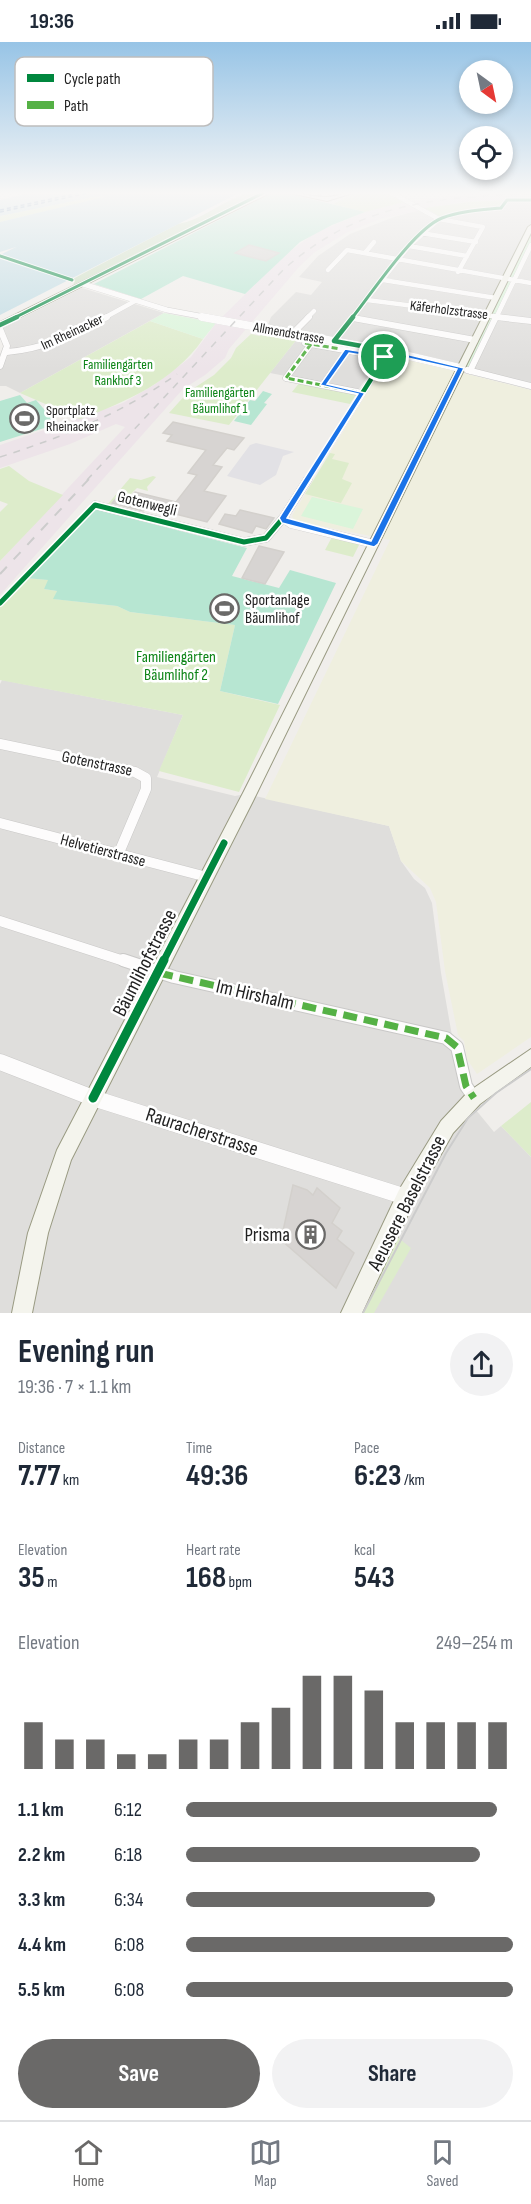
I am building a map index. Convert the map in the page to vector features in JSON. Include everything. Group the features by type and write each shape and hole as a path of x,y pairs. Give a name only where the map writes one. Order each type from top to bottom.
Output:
{"main road":[{"path":"0,327 149,251"},
{"name":"Bäumlihofstrasse","path":"22,1313 34,1242 63,1156 159,973 460,368 496,298 510,280 522,251"},
{"name":"Aeussere Baselstrasse","path":"351,1313 406,1197 447,1127 474,1098 531,1057"}],"street":[{"path":"328,270 345,251"},
{"path":"354,251 458,272 531,283"},
{"path":"334,341 405,251"},
{"path":"440,251 467,256"},
{"path":"458,272 470,251"},
{"name":"Bäumlihofstrasse","path":"470,371 497,316 510,280 529,254"},
{"path":"521,266 531,268"},
{"path":"383,280 496,298"},
{"name":"Allmendstrasse","path":"83,284 185,314 334,341 531,386"},
{"name":"Käferholzstrasse","path":"366,300 531,321"},
{"name":"Im Rheinacker","path":"7,352 32,349 56,342 135,301"},
{"path":"293,333 314,311"},
{"path":"353,318 475,340"},
{"path":"0,327 7,352 0,366"},
{"name":"Allmendstrasse","path":"323,385 286,378 308,343 347,351 386,354"},
{"path":"347,351 323,385 362,393"},
{"path":"374,544 291,524 283,518 386,354"},
{"name":"Gotenwegli","path":"95,505 246,542 266,538 283,518"},
{"name":"Gotenstrasse","path":"0,744 135,772 146,778 146,789 118,855"},
{"name":"Helvetierstrasse","path":"0,823 207,877"},
{"name":"Im Hirshalm","path":"0,921 159,973 446,1038 457,1047 465,1086 474,1098"},
{"name":"Rauracherstrasse","path":"0,1062 93,1098 406,1197"}],"shaded area":[{"path":"290,251 316,251 299,267 229,349 225,358 205,375 183,389 0,595 0,561 125,427 116,424 70,444 0,468 0,445 123,403 154,385 191,357 216,323"},
{"path":"325,251 531,251 531,384 432,359 384,354 358,390 270,373 301,334 267,327 271,317 296,292 311,295 322,282 299,277"},
{"path":"82,288 164,313 20,393 6,386 0,386 0,354 3,347 0,329"},
{"path":"256,443 294,452 283,456 276,475 260,485 227,476 250,445"},
{"path":"2,680 183,715 157,777 235,796 246,794 389,826 401,861 414,879 425,888 432,903 441,973 462,1093 494,1132 501,1126 531,1157 531,1313 0,1313 0,684"}],"green space":[{"path":"126,251 141,251 73,285 75,281 73,279"},
{"path":"158,251 290,251 245,294 183,276 141,299 94,284"},
{"path":"520,251 528,251 470,371 460,368"},
{"path":"164,313 216,323 203,339 150,321"},
{"name":"Familiengärten Rankhof 3","path":"150,321 203,339 178,367 148,388 80,419 20,393"},
{"name":"Familiengärten Bäumlihof 1","path":"263,332 297,339 229,425 169,413 188,392 214,375 251,334 260,336"},
{"path":"390,355 531,390 531,1037 477,1074 467,1059 464,1041 458,1035 445,971 436,902 430,888 401,861 389,826 265,799 390,540 296,521 292,517"},
{"path":"300,382 357,393 350,404 292,392"},
{"path":"263,391 272,394 251,425 234,421 250,400 255,401"},
{"name":"Sportplatz Rheinacker","path":"20,395 27,403 36,400 57,424 0,442 0,401"},
{"path":"330,453 335,454 332,459 349,463 342,479 352,483 341,503 305,494"},
{"path":"9,466 29,481 63,495 0,561 0,512 8,504 0,501 0,469"},
{"path":"156,477 147,487 148,491 137,488 129,496 119,494 108,507 107,505 130,478 141,480"},
{"path":"312,497 363,509 353,529 301,516"},
{"name":"Sportanlage Bäumlihof","path":"94,509 247,548 232,576 279,588 290,570 336,583 278,704 220,691 235,625 130,612 117,606 53,599 57,591 44,589 48,580 25,578"},
{"path":"332,537 360,543 353,557 325,550"},
{"name":"Familiengärten Bäumlihof 2","path":"25,578 49,580 44,589 57,591 54,599 117,606 130,612 235,625 220,691 280,705 239,792 159,771 183,715 0,680 0,607"},
{"path":"531,1102 531,1157 501,1126"},
{"path":"396,1236 411,1248 374,1313 359,1313"}],"water":[{"path":"7,251 125,251 0,315 0,255"}],"building":[{"path":"273,251 279,253 266,261 235,253"},
{"path":"173,422 244,438 234,450 227,448 213,465 222,467 204,491 226,496 207,522 147,507 143,511 112,503 119,495 130,498 135,492 176,502 197,475 188,473 206,450 167,441 172,435 163,433"},
{"path":"240,510 274,518 266,529 256,526 252,533 219,524 225,514 236,516"},
{"path":"259,546 284,552 265,584 242,578"},
{"name":"Prisma","path":"293,1185 313,1195 317,1188 340,1208 332,1223 342,1231 337,1239 354,1253 336,1288 281,1240"}],"tram line":[{"path":"363,1313 446,1153 468,1118 496,1093 531,1069"}],"railway":[{"path":"87,480 284,269 307,251"},
{"path":"0,457 92,423 135,401 177,374"},
{"path":"0,574 89,479"}],"marked path":[{"path":"44,347 103,318"},
{"path":"305,343 340,349"},
{"path":"311,344 286,378 362,393 360,395"},
{"path":"323,385 347,351"},
{"path":"159,973 446,1038 457,1047 466,1086 474,1098"}],"cycle path":[{"path":"0,325 147,251"},
{"path":"0,603 95,505 244,542 266,538 283,518 389,351 334,341 405,251"},
{"path":"0,256 72,280"},
{"path":"93,1098 224,843"}],"place":[{"name":"Sportplatz Rheinacker","path":"25,418"},
{"name":"Sportanlage Bäumlihof","path":"224,609"},
{"name":"Prisma","path":"311,1235"}],"route":[{"path":"347,351 384,357 389,351 460,368 374,544 285,522 283,518 362,393 323,385 347,351"}]}
